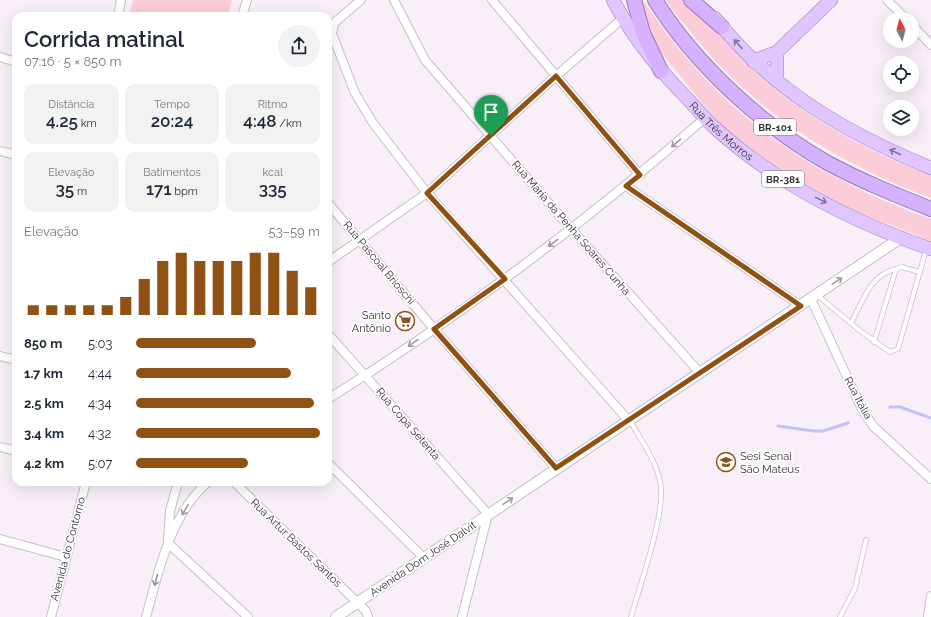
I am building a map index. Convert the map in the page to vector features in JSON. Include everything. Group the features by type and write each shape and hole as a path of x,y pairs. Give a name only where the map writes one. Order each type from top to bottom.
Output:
{"highway":[{"path":"634,0 643,33 661,71"},
{"name":"BR-101","path":"655,0 678,33 705,64 765,120 827,162 888,192 931,208"},
{"path":"691,0 722,27"}],"main road":[{"name":"Rua Três Morros","path":"613,0 622,18 661,71 705,118 746,153 806,193 902,238 929,248"},
{"path":"701,0 722,27 753,61 820,114 848,130 931,168"},
{"path":"753,61 777,52 831,0"},
{"path":"777,52 777,81"}],"street":[{"path":"119,12 122,0"},
{"path":"243,12 246,0"},
{"path":"361,0 334,23 332,30 355,93 374,123 427,193 505,279 629,421"},
{"name":"Rua Maria da Penha Soares Cunha","path":"394,0 425,60 572,230 700,373"},
{"path":"492,0 640,175"},
{"path":"887,0 899,12"},
{"path":"332,259 427,193 622,18"},
{"path":"919,32 931,45"},
{"path":"0,58 12,61"},
{"path":"332,397 366,376 434,329 572,230 640,175 705,118"},
{"path":"0,151 12,154"},
{"path":"626,186 801,306"},
{"name":"Rua Pascoal Brioschi","path":"332,207 434,329 556,468"},
{"name":"Avenida Dom José Dalvit","path":"336,617 556,468 629,421 902,238"},
{"name":"Rua Itália","path":"814,297 862,409 873,426 931,479"},
{"name":"Rua Copa Setenta","path":"332,338 488,514"},
{"path":"0,356 12,359"},
{"path":"0,447 12,450"},
{"path":"332,467 424,558"},
{"name":"Avenida do Contorno","path":"51,617 85,486"},
{"path":"168,543 170,511 177,486"},
{"path":"146,617 162,557 168,543 196,492 203,486"},
{"name":"Rua Artur Bastos Santos","path":"238,486 358,603"},
{"name":"Avenida Dom José Dalvit","path":"462,617 488,514"},
{"path":"0,539 66,557"},
{"path":"168,543 248,617"},
{"path":"928,617 931,596"},
{"name":"Avenida Dom José Dalvit","path":"358,603 368,616"}],"lane":[{"path":"814,297 851,323 874,342 890,352 898,349 919,272 929,248"},
{"path":"851,323 872,283 880,274 902,268 919,272"},
{"path":"874,342 896,270"},
{"path":"629,421 656,467 660,482 661,509 631,617"},
{"path":"840,617 855,588 866,540"}],"shaded area":[{"path":"133,0 232,0 229,12 130,12"},
{"path":"638,0 643,0 671,39 702,75 734,106 768,134 804,159 844,181 886,201 931,219 931,241 867,216 827,198 771,163 727,130 713,116 650,39"},
{"path":"666,0 683,0 715,28 763,79 801,109 864,146 886,157 931,175 931,198 864,169 832,152 801,133 772,112 744,89 718,64"}],"waterway":[{"path":"890,407 900,407 931,418"},
{"path":"778,426 823,431 848,423"}],"place":[{"name":"Santo Antônio","path":"405,321"},
{"name":"Sesi Senai São Mateus","path":"726,462"}],"route":[{"path":"556,76 640,175 626,186 801,306 556,468 434,329 505,279 427,193 491,136 556,76"}]}
